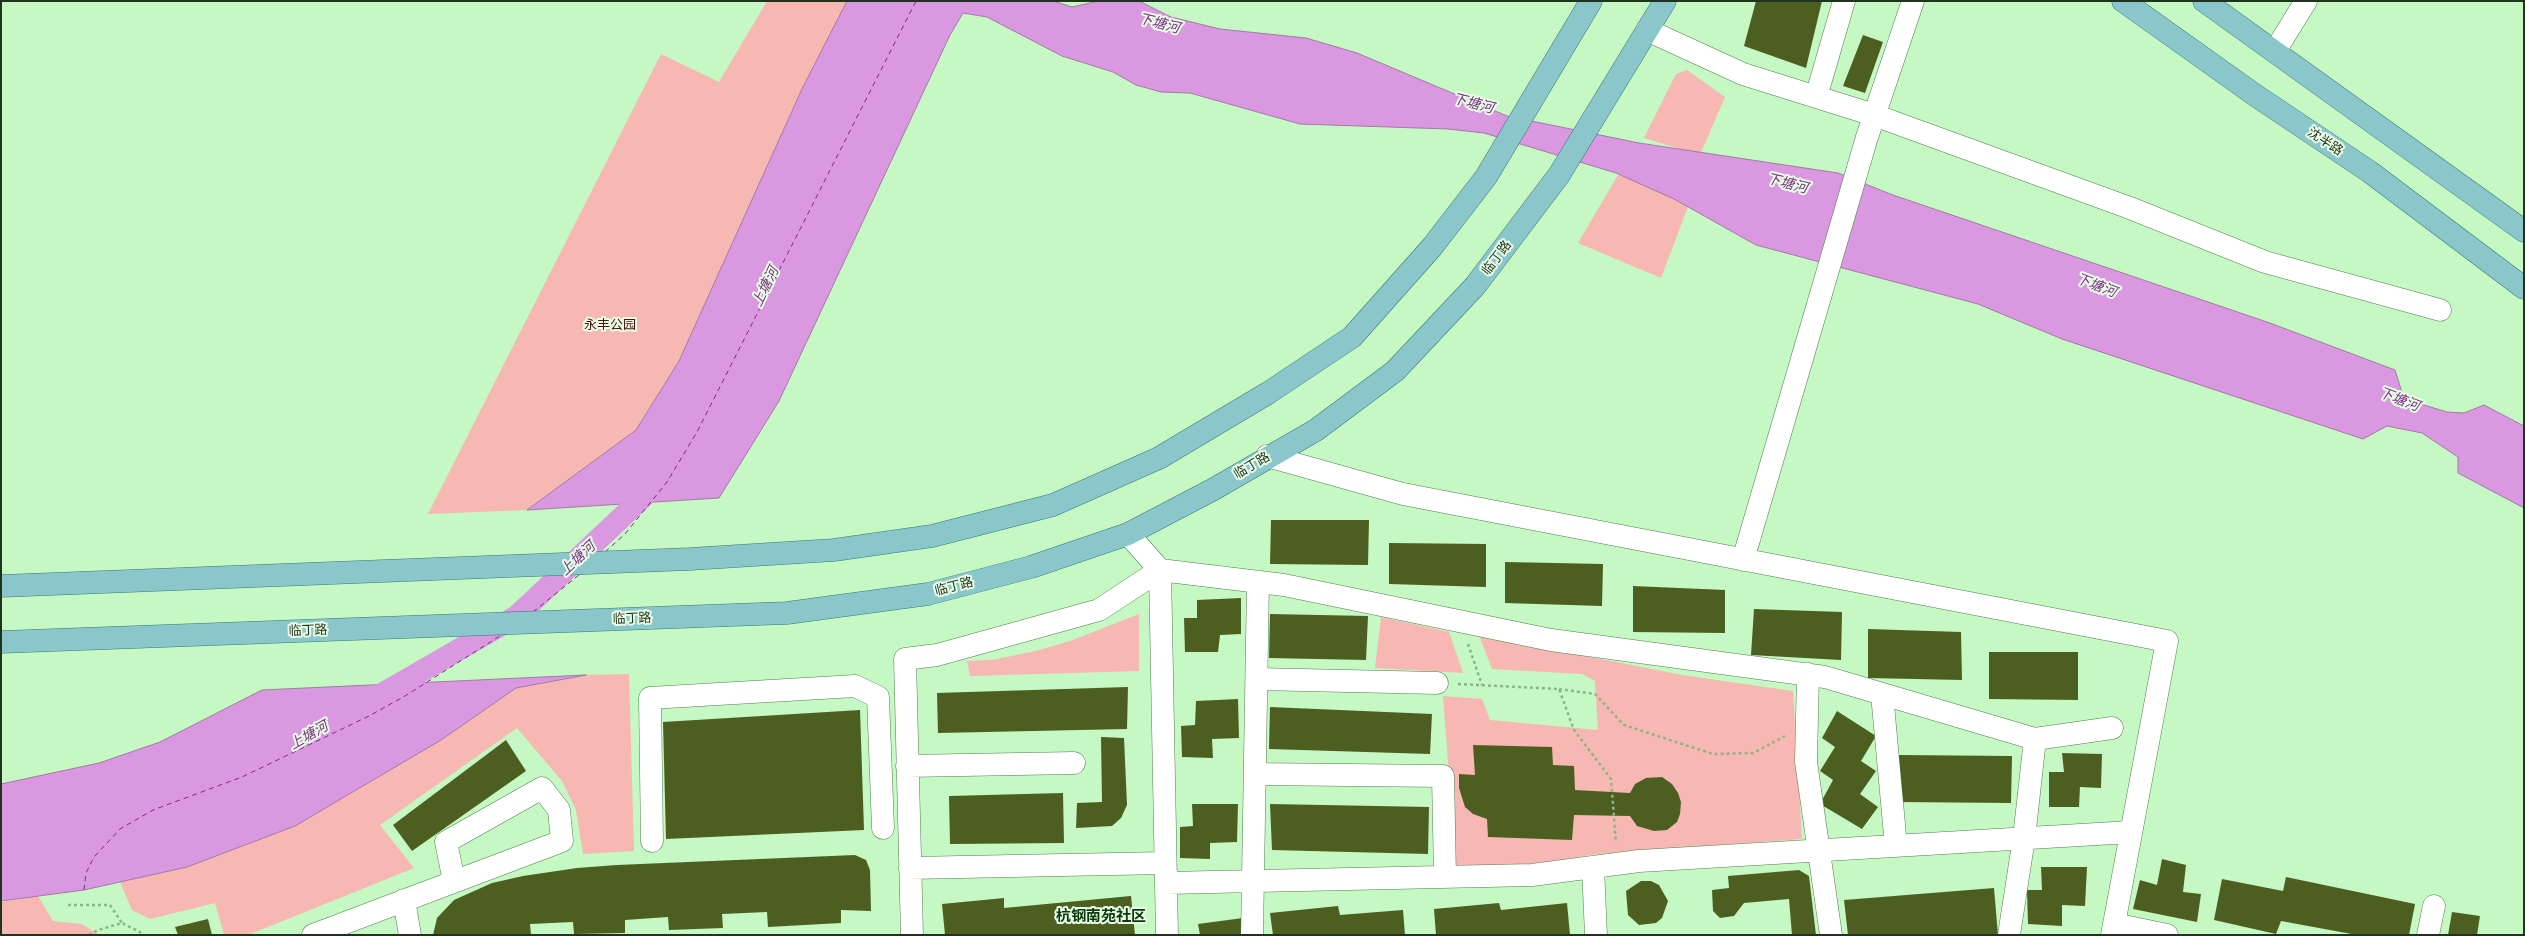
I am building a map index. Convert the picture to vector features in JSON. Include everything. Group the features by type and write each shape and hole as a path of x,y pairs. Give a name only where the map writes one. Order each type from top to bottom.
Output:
{"main road":[{"path":"1,586 674,560 834,550 932,536 1053,504 1159,458 1268,393 1352,338 1432,247 1486,177 1591,1"},
{"name":"临丁路","path":"1,642 788,613 928,594 1031,567 1128,534 1214,488 1267,456 1316,430 1395,371 1476,286 1559,175 1596,117 1665,1"},
{"name":"沈半路","path":"2123,1 2255,95 2370,172 2524,288"},
{"path":"2204,1 2524,231"}],"street":[{"path":"1816,97 1844,1"},
{"path":"1743,560 1826,270 1874,115 1913,1"},
{"path":"2275,51 2306,1"},
{"path":"1647,30 1744,74 1874,115 2130,208 2265,262 2440,310"},
{"path":"1267,456 1402,494 2167,641 2113,930 2167,935"},
{"path":"1128,534 1160,570 1167,935"},
{"path":"912,935 905,659 937,655 1099,610 1160,570 1284,585 1551,640 1825,677 2035,739 2112,728"},
{"path":"1252,935 1258,582"},
{"path":"1808,674 1806,762 1831,935"},
{"path":"1257,679 1436,683"},
{"path":"652,841 650,698 855,686 878,697 906,694"},
{"path":"1882,694 1896,846"},
{"path":"878,697 883,828"},
{"path":"2009,935 2024,838 2035,739"},
{"path":"907,766 1074,763"},
{"path":"1255,774 1443,776 1445,877"},
{"path":"313,935 562,841 559,810 542,788 446,842 454,881"},
{"path":"910,868 1166,873 1253,881 1532,875 1618,864 1819,850 2131,832"},
{"path":"1593,867 1596,935"},
{"path":"404,900 410,935"},
{"path":"2428,935 2434,906"}],"path":[{"path":"1460,621 1482,685"},
{"path":"1436,683 1559,689 1595,694 1624,726 1712,754 1753,753 1807,725"},
{"path":"1559,689 1574,730 1611,779 1618,864"},
{"path":"68,905 110,905 122,923 140,932 140,935"},
{"path":"89,935 98,930 122,923"}],"green space":[{"name":"永丰公园","path":"767,1 847,1 802,89 679,361 636,430 527,510 428,514 661,54 719,82"},
{"path":"1687,70 1725,97 1700,155 1644,138 1676,74"},
{"path":"1618,175 1692,196 1661,278 1578,243"},
{"path":"1139,614 1139,671 970,676 967,661 992,660 1036,651 1070,641"},
{"path":"1381,617 1449,632 1463,673 1375,668"},
{"path":"1479,635 1682,675 1793,691 1802,839 1596,854 1534,865 1456,865 1443,696 1482,699 1490,720 1598,730 1595,681 1582,674 1492,669"},
{"path":"629,674 634,851 583,854 576,810 562,781 517,728 380,825 414,868 248,935 224,935 215,903 150,919 132,910 120,882 187,867 295,826 441,740 516,688 586,675"},
{"path":"38,896 53,921 82,924 99,935 1,935 1,902"}],"water":[{"name":"下塘河","path":"847,1 1053,1 1072,7 1099,1 1139,1 1171,17 1220,29 1306,38 1357,53 1507,116 1639,143 1838,173 1893,195 2270,323 2395,370 2404,399 2447,412 2464,413 2484,405 2524,426 2524,508 2458,473 2458,457 2422,433 2387,426 2363,439 2062,339 1978,304 1756,245 1674,199 1616,173 1484,133 1448,129 1300,124 1190,93 1161,92 1136,85 1113,72 1062,56 987,17 963,13 950,35 779,401 719,498 527,510 636,430 679,361 802,89"},
{"path":"586,675 516,688 441,740 295,826 187,867 84,890 1,901 1,784 99,763 160,742 262,690"}],"building":[{"path":"1756,1 1822,1 1806,68 1744,46"},
{"path":"1863,35 1883,42 1865,93 1843,86"},
{"path":"1271,520 1369,520 1368,565 1270,564"},
{"path":"1389,543 1486,544 1486,587 1389,584"},
{"path":"1505,562 1603,564 1602,606 1505,603"},
{"path":"1633,586 1725,590 1725,633 1633,632"},
{"path":"1241,598 1241,634 1220,635 1218,652 1185,652 1184,618 1197,618 1197,600"},
{"path":"1754,609 1842,612 1841,660 1751,655"},
{"path":"1270,614 1368,616 1366,660 1269,658"},
{"path":"1868,629 1961,632 1962,680 1868,678"},
{"path":"1989,652 2078,652 2078,700 1989,699"},
{"path":"1128,687 1127,729 938,733 937,693"},
{"path":"1238,699 1239,738 1212,739 1213,758 1182,757 1181,726 1195,725 1196,701"},
{"path":"1270,707 1432,714 1430,754 1269,749"},
{"path":"860,710 864,830 666,839 663,722"},
{"path":"1837,711 1876,736 1861,761 1876,771 1860,794 1878,807 1862,829 1820,804 1833,780 1820,771 1835,747 1822,738"},
{"path":"1101,737 1124,738 1127,805 1121,818 1112,826 1076,828 1077,803 1102,802"},
{"path":"506,740 526,771 412,851 393,825"},
{"path":"1473,745 1552,747 1553,765 1574,766 1575,790 1630,793 1635,784 1646,778 1662,777 1672,784 1678,793 1681,802 1680,814 1677,822 1667,830 1654,831 1637,826 1630,816 1574,815 1572,840 1488,837 1487,819 1473,814 1465,807 1459,788 1459,774 1475,775"},
{"path":"2062,753 2102,754 2101,788 2080,787 2079,807 2049,807 2049,772 2064,772"},
{"path":"1899,755 2012,756 2011,803 1898,802"},
{"path":"1063,793 1064,843 950,844 949,796"},
{"path":"1192,804 1238,804 1237,842 1210,843 1210,859 1180,858 1180,827 1193,826"},
{"path":"1270,804 1429,807 1428,854 1272,850"},
{"path":"855,855 866,860 870,870 871,911 841,910 841,923 768,927 767,912 722,914 723,928 669,930 668,917 625,920 625,933 574,934 573,922 530,924 531,935 433,935 437,918 454,900 492,883 523,876 577,868 617,865"},
{"path":"2162,859 2186,865 2183,892 2201,894 2197,922 2133,909 2140,880 2157,885"},
{"path":"2041,867 2087,867 2085,906 2062,905 2062,926 2028,924 2027,890 2042,890"},
{"path":"1799,870 1809,876 1816,935 1792,935 1789,899 1744,903 1734,916 1720,918 1713,911 1712,890 1729,888 1728,876"},
{"path":"2286,877 2415,904 2409,935 2357,935 2281,921 2276,934 2214,920 2222,879 2283,891"},
{"path":"1641,881 1651,881 1659,885 1668,901 1662,918 1656,923 1639,925 1628,915 1626,891"},
{"path":"1994,888 1998,935 1848,935 1844,900"},
{"path":"1131,896 1135,935 945,935 942,904 1004,898 1004,908"},
{"path":"1499,903 1501,910 1567,903 1570,935 1436,935 1434,909"},
{"path":"1338,906 1340,915 1403,910 1405,935 1273,935 1270,913"},
{"path":"2452,912 2480,916 2477,935 2448,935"},
{"path":"1243,918 1245,935 1200,935 1198,924"},
{"path":"208,919 212,935 178,935 175,927"}],"waterway":[{"name":"上塘河","path":"375,698 517,616 659,482"}],"ferry route":[{"path":"605,552 625,534 667,482 697,432 916,1"},
{"path":"533,612 580,574"},
{"path":"84,890 86,873 94,857 120,829 153,810 242,777 369,716 405,696 503,634"}],"district":[{"name":"杭钢南苑社区","path":"1101,917"}]}
